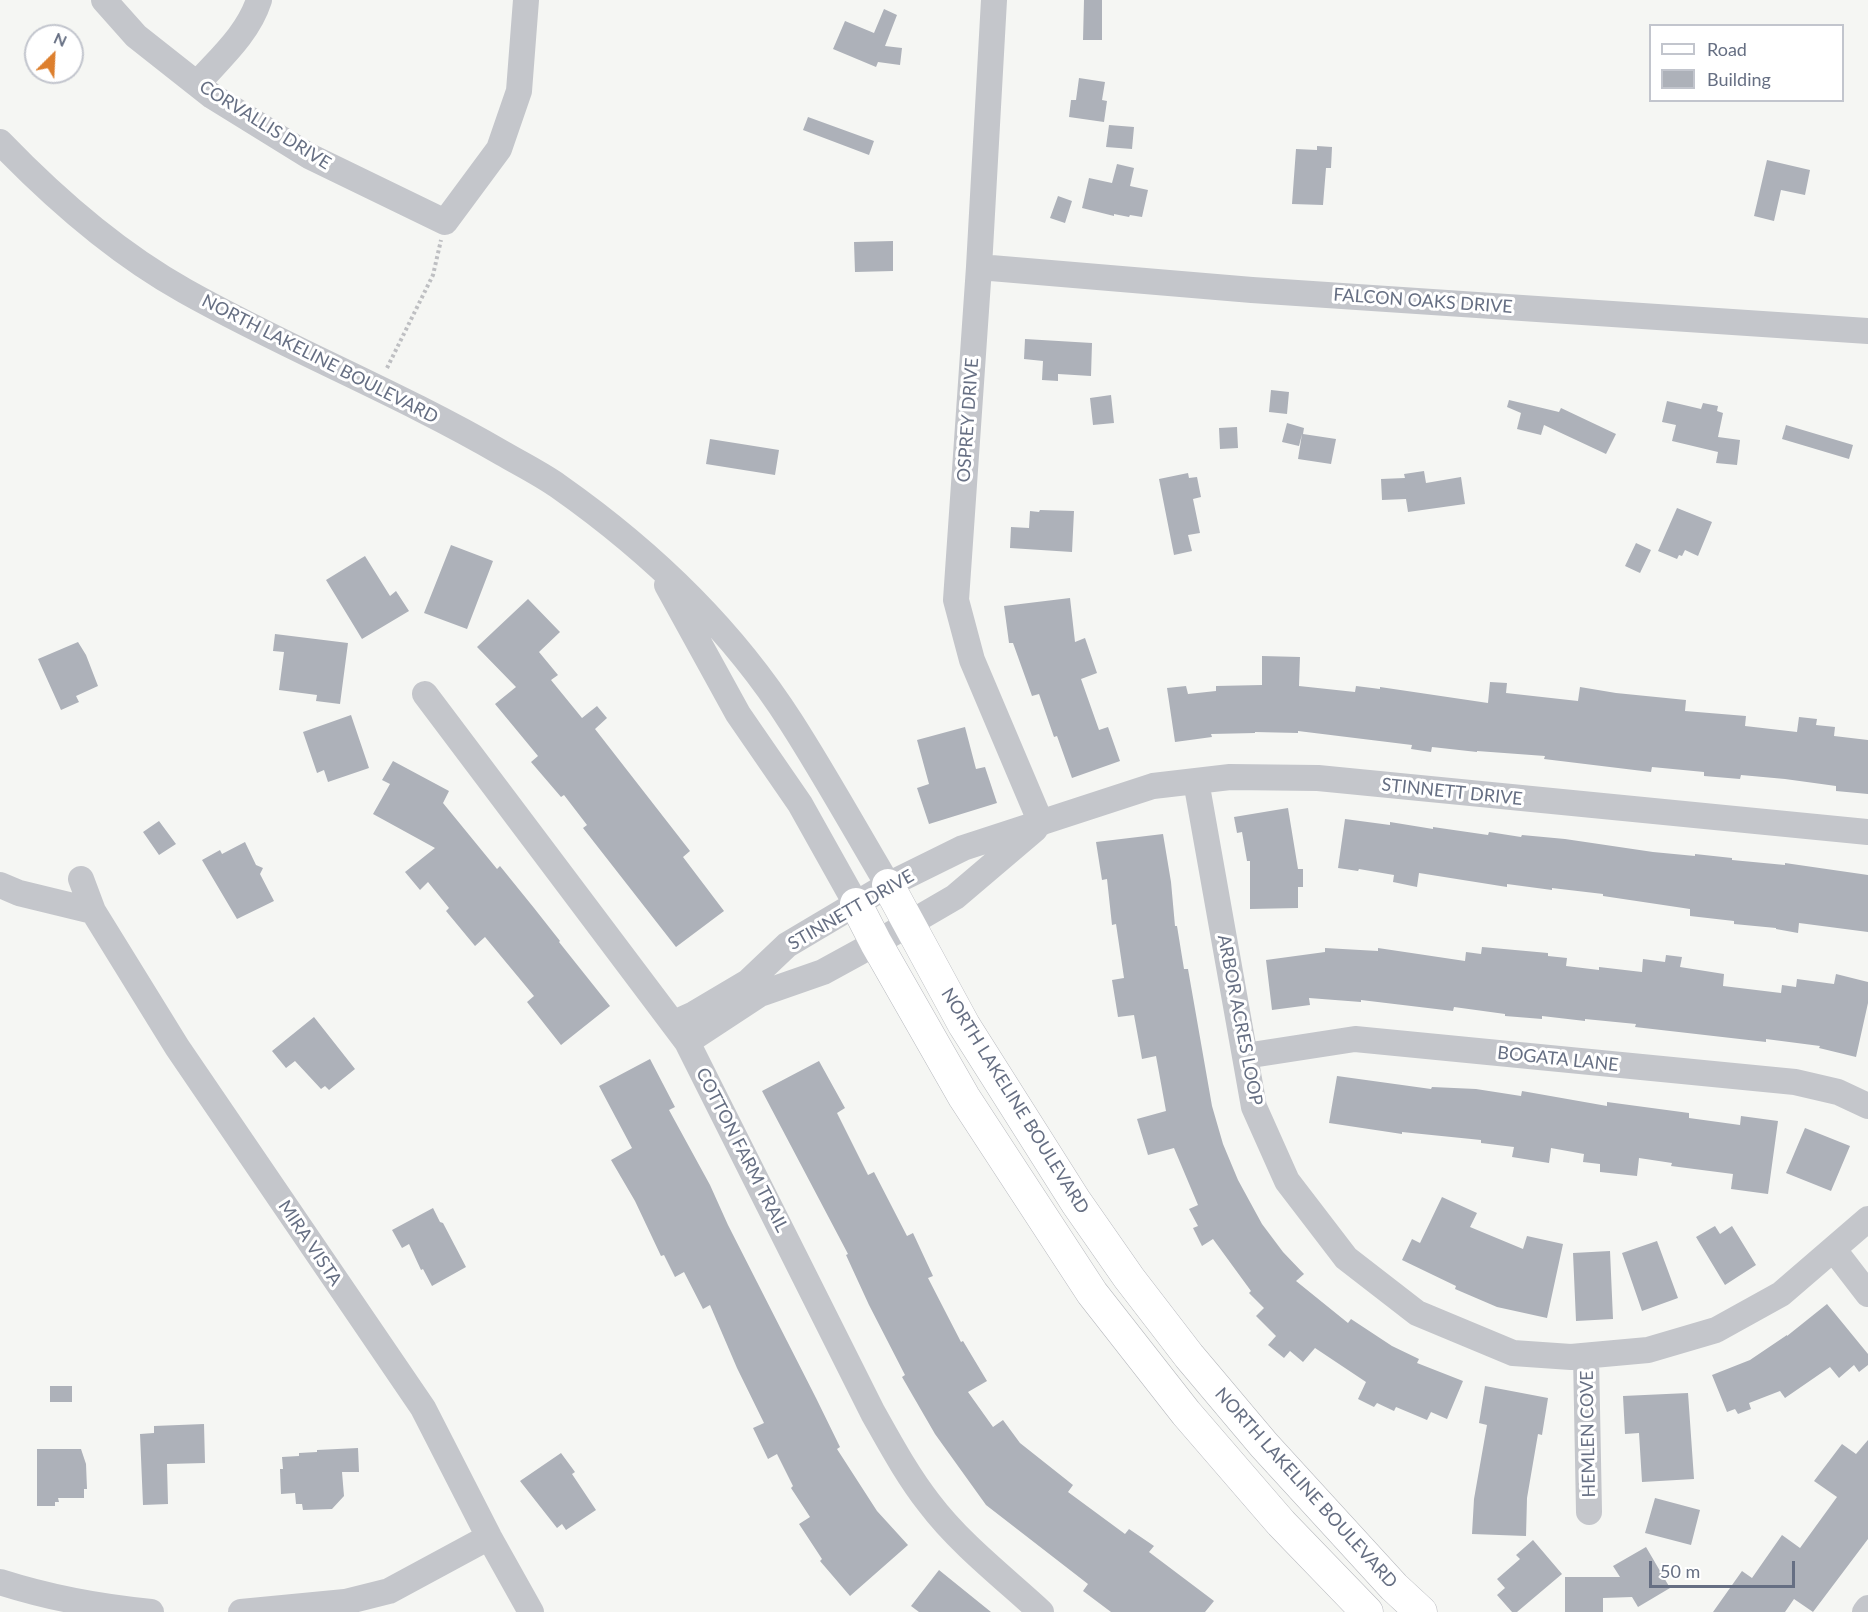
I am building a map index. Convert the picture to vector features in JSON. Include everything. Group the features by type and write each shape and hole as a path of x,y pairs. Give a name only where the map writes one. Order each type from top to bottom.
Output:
{"main road":[{"name":"NORTH LAKELINE BOULEVARD","path":"888,885 964,1025 1076,1202 1129,1278 1189,1356 1264,1445 1394,1587 1421,1612"},
{"name":"NORTH LAKELINE BOULEVARD","path":"856,904 964,1097 1092,1293 1194,1422 1281,1522 1367,1612"}],"street":[{"name":"CORVALLIS DRIVE","path":"104,0 136,36 212,96 309,156 445,222"},
{"path":"197,84 243,32 255,13 259,0"},
{"path":"445,222 499,149 519,91 526,0"},
{"name":"OSPREY DRIVE","path":"994,0 979,267 956,600 972,660 1041,823"},
{"name":"NORTH LAKELINE BOULEVARD","path":"0,142 83,221 175,285 467,433 558,486 652,559 688,593 746,658 790,720 888,885"},
{"name":"FALCON OAKS DRIVE","path":"979,267 1252,290 1868,332"},
{"name":"NORTH LAKELINE BOULEVARD","path":"652,559 738,714 800,804 856,904"},
{"name":"COTTON FARM TRAIL","path":"425,694 681,1033 873,1413 900,1460 929,1503 958,1535 1041,1612"},
{"name":"STINNETT DRIVE","path":"681,1033 694,1014 748,981 787,945 888,885 963,848 1153,786 1230,777 1318,778 1868,832"},
{"name":"ARBOR ACRES LOOP","path":"1196,782 1254,1107 1287,1181 1346,1258 1416,1313 1513,1353 1571,1357 1648,1350 1716,1330 1781,1294 1868,1219"},
{"name":"STINNETT DRIVE","path":"681,1033 760,994 823,972 876,943 954,897 1041,823"},
{"name":"MIRA VISTA","path":"81,879 93,911 177,1047 423,1408 489,1537 531,1612"},
{"path":"0,885 20,893 93,911"},
{"name":"BOGATA LANE","path":"1245,1056 1355,1039 1795,1082 1838,1092 1868,1106"},
{"path":"1834,1250 1868,1294"},
{"name":"HEMLEN COVE","path":"1586,1356 1589,1512"},
{"path":"241,1612 345,1602 389,1591 489,1537"},
{"path":"0,1582 30,1592 75,1602 151,1612"},
{"path":"1865,1612 1868,1608"}],"path":[{"path":"386,369 433,275 445,222"}],"building":[{"path":"1084,0 1102,0 1102,40 1083,40"},
{"path":"884,9 897,15 885,46 902,48 900,65 878,62 876,67 833,49 845,21 874,33"},
{"path":"1079,78 1105,82 1102,100 1107,101 1104,122 1069,117 1071,100 1076,100"},
{"path":"808,117 874,141 869,155 803,130"},
{"path":"1109,125 1134,127 1132,149 1106,147"},
{"path":"1317,146 1332,147 1331,168 1326,168 1323,205 1292,204 1296,149 1317,150"},
{"path":"1767,160 1810,170 1805,195 1781,190 1774,221 1754,216"},
{"path":"1117,164 1134,168 1130,186 1148,190 1142,217 1114,214 1114,216 1082,208 1089,178 1112,183"},
{"path":"1058,196 1072,201 1065,223 1050,218"},
{"path":"893,241 893,271 855,272 854,242"},
{"path":"1025,339 1092,343 1091,376 1058,374 1058,381 1042,380 1043,361 1024,359"},
{"path":"1271,390 1289,392 1287,414 1269,412"},
{"path":"1111,395 1114,423 1093,425 1090,398"},
{"path":"1509,400 1559,412 1561,408 1616,434 1606,454 1544,425 1541,435 1517,429 1521,413 1507,407"},
{"path":"1667,401 1701,409 1703,403 1718,406 1717,411 1723,413 1718,437 1740,440 1737,465 1716,463 1718,452 1672,441 1676,425 1662,422"},
{"path":"1287,423 1304,428 1303,434 1336,439 1331,464 1298,459 1302,434 1299,446 1282,442"},
{"path":"1786,425 1853,445 1849,459 1782,439"},
{"path":"1237,427 1238,448 1220,449 1219,428"},
{"path":"710,439 779,450 775,475 706,464"},
{"path":"1424,471 1426,483 1461,477 1465,504 1408,512 1406,499 1382,500 1381,479 1405,478 1404,474"},
{"path":"1188,473 1189,478 1197,477 1201,497 1193,499 1200,533 1188,535 1192,551 1174,555 1159,479"},
{"path":"1677,508 1712,522 1698,556 1685,550 1677,559 1658,551"},
{"path":"1040,510 1074,511 1072,552 1010,548 1011,527 1029,528 1030,511 1039,512"},
{"path":"1636,543 1651,550 1640,573 1625,566"},
{"path":"451,545 493,561 467,629 424,613"},
{"path":"365,556 390,596 396,591 409,611 362,639 326,580"},
{"path":"1070,598 1075,642 1085,638 1097,673 1081,679 1099,730 1108,727 1120,761 1072,778 1039,694 1032,696 1013,643 1009,643 1004,606"},
{"path":"528,599 560,632 539,652 558,675 551,680 582,718 597,706 607,718 595,729 690,851 683,857 724,911 676,947 583,828 587,825 564,795 561,797 531,762 538,756 495,704 516,687 477,647"},
{"path":"275,634 348,643 340,704 316,701 317,695 279,690 284,652 273,651"},
{"path":"78,642 86,655 98,686 76,696 79,702 61,710 38,659"},
{"path":"1262,656 1300,657 1299,686 1355,692 1356,686 1380,689 1380,687 1488,703 1490,682 1507,683 1506,693 1578,701 1580,687 1686,700 1685,711 1746,716 1745,726 1797,732 1799,717 1817,719 1816,725 1835,727 1834,736 1868,740 1868,794 1836,791 1836,786 1785,779 1741,775 1740,779 1704,776 1704,772 1652,767 1651,772 1544,759 1545,756 1432,747 1431,752 1411,749 1412,745 1298,731 1298,733 1211,734 1212,737 1175,742 1167,688 1186,686 1188,694 1216,691 1216,686 1262,685"},
{"path":"351,715 369,768 328,782 324,770 317,773 303,732"},
{"path":"965,727 976,769 985,767 997,803 929,824 917,788 929,784 917,740"},
{"path":"393,761 449,791 443,803 497,869 500,866 610,1006 561,1045 527,1002 534,996 485,937 475,946 446,911 449,908 428,882 420,890 405,872 435,848 373,814 390,784 382,780"},
{"path":"1288,808 1298,869 1303,869 1303,887 1298,887 1298,908 1250,909 1250,861 1247,861 1242,832 1237,833 1234,817"},
{"path":"1345,819 1390,825 1390,822 1488,835 1489,832 1521,837 1522,835 1565,839 1653,852 1695,856 1695,854 1785,865 1785,863 1868,875 1868,932 1799,923 1798,933 1776,928 1734,924 1734,921 1690,916 1690,909 1603,896 1603,894 1507,884 1507,887 1419,873 1417,887 1393,882 1394,875 1338,868"},
{"path":"159,821 176,844 159,855 143,832"},
{"path":"1163,834 1175,926 1177,926 1184,969 1188,969 1212,1106 1223,1144 1238,1180 1262,1224 1283,1252 1304,1274 1296,1281 1348,1323 1351,1319 1392,1346 1419,1359 1417,1363 1463,1381 1447,1419 1431,1412 1427,1420 1396,1407 1394,1411 1377,1403 1374,1407 1358,1399 1366,1382 1315,1348 1303,1362 1290,1351 1284,1358 1268,1345 1276,1336 1256,1316 1264,1308 1249,1293 1251,1291 1213,1239 1202,1246 1193,1228 1198,1226 1189,1209 1198,1205 1174,1148 1148,1155 1137,1119 1166,1111 1156,1056 1142,1059 1134,1015 1118,1017 1112,980 1124,978 1116,924 1112,925 1107,879 1102,880 1096,842"},
{"path":"245,842 256,865 263,868 260,874 274,901 237,919 202,860 220,850 222,854"},
{"path":"1482,947 1548,953 1548,956 1567,958 1566,966 1599,970 1599,967 1642,972 1643,959 1665,962 1666,955 1682,957 1680,967 1724,974 1723,986 1781,993 1782,985 1796,987 1797,979 1834,984 1836,974 1868,982 1868,1003 1856,1057 1819,1048 1820,1046 1766,1039 1766,1042 1585,1019 1585,1021 1542,1016 1542,1019 1505,1016 1505,1014 1454,1007 1453,1011 1361,1000 1361,1002 1309,998 1310,1005 1272,1010 1266,960 1325,952 1325,948 1378,951 1378,948 1465,961 1466,952 1481,954"},
{"path":"314,1017 355,1069 329,1090 325,1086 321,1089 295,1061 286,1068 272,1051"},
{"path":"650,1059 675,1107 669,1110 710,1185 816,1398 840,1447 837,1449 877,1511 908,1545 850,1596 820,1561 822,1559 799,1524 810,1517 791,1488 793,1486 777,1454 768,1459 753,1428 764,1423 710,1305 703,1309 684,1272 675,1277 664,1255 661,1256 635,1201 611,1160 632,1148 599,1086"},
{"path":"819,1061 845,1108 837,1113 868,1175 874,1172 907,1236 913,1233 933,1276 928,1278 961,1342 963,1341 987,1381 968,1392 993,1427 1003,1420 1020,1443 1073,1485 1068,1492 1125,1534 1129,1529 1154,1546 1149,1552 1214,1601 1205,1612 1111,1612 1083,1591 1088,1584 986,1505 935,1434 902,1377 905,1375 869,1305 846,1255 848,1254 762,1091"},
{"path":"1337,1076 1431,1089 1432,1087 1476,1089 1521,1096 1522,1091 1607,1106 1607,1102 1689,1113 1689,1118 1740,1125 1741,1116 1778,1121 1768,1194 1731,1189 1733,1174 1671,1166 1672,1163 1639,1158 1637,1176 1600,1172 1600,1164 1583,1162 1584,1154 1551,1148 1549,1163 1512,1157 1514,1147 1481,1143 1481,1140 1402,1132 1402,1134 1329,1123"},
{"path":"1805,1128 1850,1146 1831,1191 1786,1173"},
{"path":"1442,1197 1477,1213 1470,1227 1523,1249 1527,1236 1563,1244 1547,1318 1497,1307 1455,1289 1456,1286 1402,1260 1412,1239 1420,1243"},
{"path":"433,1208 466,1267 432,1286 423,1269 421,1270 409,1244 402,1248 392,1230"},
{"path":"1715,1226 1720,1234 1732,1226 1756,1265 1725,1285 1696,1237"},
{"path":"1657,1241 1678,1298 1642,1311 1622,1253"},
{"path":"1610,1251 1613,1319 1576,1321 1573,1253"},
{"path":"1827,1304 1868,1354 1868,1365 1859,1372 1854,1365 1839,1378 1830,1367 1785,1398 1780,1391 1749,1403 1751,1409 1738,1414 1735,1409 1727,1412 1712,1375 1750,1360 1787,1336"},
{"path":"50,1386 72,1386 72,1402 50,1402"},
{"path":"1485,1386 1548,1398 1542,1435 1538,1434 1527,1498 1526,1536 1472,1534 1474,1499 1487,1425 1479,1423"},
{"path":"1688,1393 1694,1479 1642,1482 1639,1433 1625,1434 1623,1396"},
{"path":"204,1424 205,1463 167,1464 168,1504 143,1505 140,1434 154,1433 154,1426"},
{"path":"1868,1440 1868,1539 1813,1612 1794,1599 1785,1612 1713,1612 1742,1571 1752,1578 1782,1535 1800,1548 1837,1497 1814,1481 1842,1444 1856,1454"},
{"path":"358,1448 359,1472 342,1472 344,1496 332,1509 303,1510 302,1504 296,1504 295,1493 281,1494 282,1457 299,1456 299,1453 317,1452 317,1450"},
{"path":"37,1449 81,1449 86,1464 87,1489 84,1489 84,1498 58,1498 59,1502 55,1502 55,1506 37,1506"},
{"path":"561,1453 575,1472 572,1474 596,1510 566,1530 562,1524 557,1528 520,1481"},
{"path":"1655,1498 1700,1510 1691,1545 1645,1533"},
{"path":"1533,1540 1562,1574 1517,1612 1512,1612 1497,1595 1505,1588 1497,1579 1520,1559 1516,1555"},
{"path":"1646,1547 1670,1588 1638,1607 1632,1597 1603,1598 1603,1612 1565,1612 1565,1577 1620,1577 1613,1566"},
{"path":"939,1570 991,1612 919,1612 911,1606"}]}
